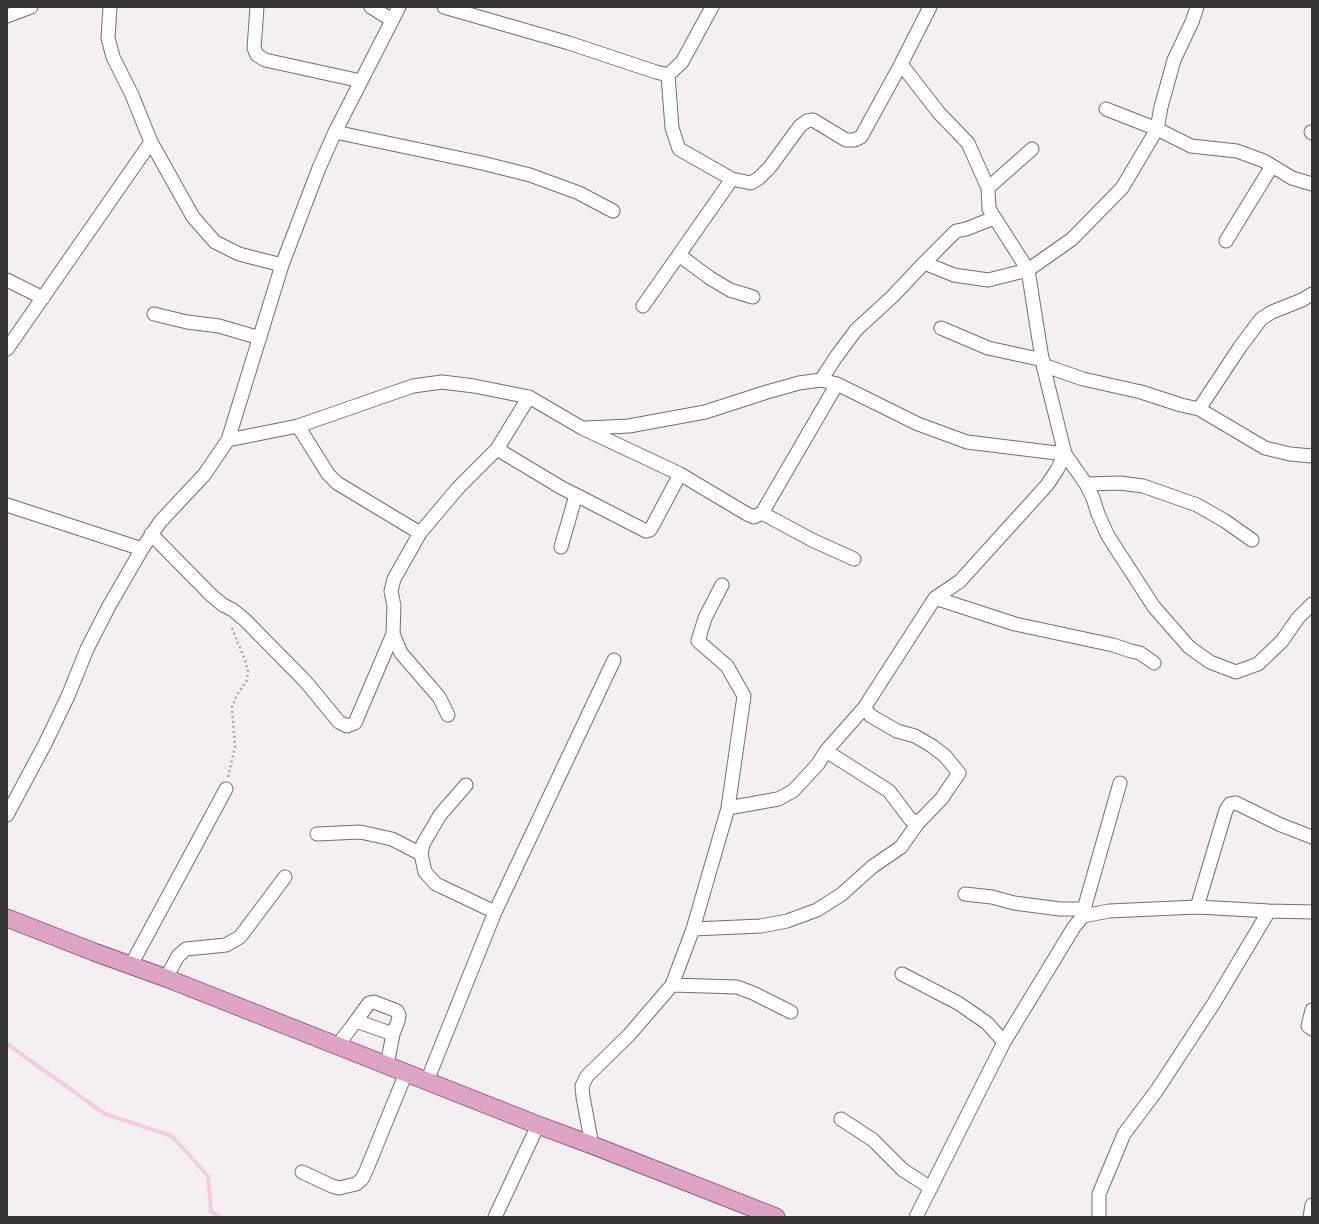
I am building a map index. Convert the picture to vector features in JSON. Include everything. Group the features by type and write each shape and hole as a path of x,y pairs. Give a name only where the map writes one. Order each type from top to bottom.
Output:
{"main road":[{"path":"7,918 166,978 776,1217"}],"street":[{"path":"7,16 31,7"},
{"path":"110,7 108,38 113,58 132,95 151,142 193,217 214,242 239,254 282,265"},
{"path":"257,7 254,48 257,55 265,60 361,81"},
{"path":"371,7 392,20"},
{"path":"7,815 46,744 87,649 109,606 142,549 160,522 204,475 228,440 282,265 319,168 335,132 399,7"},
{"path":"444,7 569,43 668,75"},
{"path":"668,75 672,128 679,149 732,179 751,183 770,167 800,126 807,120 813,120 846,140 861,137 930,7"},
{"path":"924,263 954,275 988,280 1028,270 1072,240 1122,188 1157,129 1161,107 1174,60 1192,22 1197,7"},
{"path":"668,75 682,62 707,9"},
{"path":"901,64 939,113 968,143 988,188 989,209 1028,270 1043,362 1064,454 1086,484 1108,536 1154,607 1189,647 1210,662 1236,672 1258,664 1282,641 1298,618 1312,604"},
{"path":"1106,109 1157,129 1191,146 1237,151 1264,161 1292,178 1312,184"},
{"path":"335,132 482,163 530,175 579,193 613,211"},
{"path":"7,349 151,142"},
{"path":"988,188 1032,149"},
{"path":"1226,241 1272,166"},
{"path":"643,306 732,179"},
{"path":"821,380 856,330 893,296 956,231 966,229 994,218"},
{"path":"679,255 710,278 730,290 753,297"},
{"path":"7,280 43,298"},
{"path":"1199,409 1240,347 1261,319 1272,312 1302,300 1312,294"},
{"path":"154,314 187,322 219,326 260,338"},
{"path":"941,328 988,348 1043,362 1082,379 1141,392 1199,409 1265,448 1290,454 1312,456"},
{"path":"582,428 629,426 705,412 799,383 821,380 837,384 918,424 967,442 1064,454"},
{"path":"228,440 298,426 413,386 442,382 474,386 529,397 582,428 680,474 754,517 762,513 837,384"},
{"path":"151,534 211,595 246,620 306,682 339,722 347,726 355,723 393,634 394,606 391,591 394,579 420,533 458,488 497,449 529,397"},
{"path":"298,426 328,474 337,483 420,533"},
{"path":"497,449 562,488 646,531 650,530 653,525 680,474"},
{"path":"728,808 778,799 793,791 818,764 826,751 864,708 935,598 965,576 1047,485 1057,470 1064,454"},
{"path":"1086,484 1120,483 1143,486 1197,505 1225,521 1252,540"},
{"path":"561,547 576,495"},
{"path":"7,505 142,549"},
{"path":"762,513 812,540 854,559"},
{"path":"592,1144 582,1086 587,1076 629,1035 672,985 693,929 728,808 744,696 727,666 698,642 705,618 722,585"},
{"path":"935,598 1015,624 1113,645 1140,653 1154,663"},
{"path":"393,634 401,653 438,697 448,715"},
{"path":"427,1081 495,912 614,660"},
{"path":"693,929 761,926 787,921 817,910 842,894 872,868 901,847 918,823 942,798 959,773 945,756 916,736 897,731 871,716 864,708"},
{"path":"826,751 889,791 910,819 918,823"},
{"path":"916,1217 1004,1042 1083,913 1120,783"},
{"path":"466,785 440,815 423,844 421,854 426,872 436,884 495,912"},
{"path":"131,965 226,789"},
{"path":"1197,907 1226,810 1230,804 1236,803 1281,825 1312,837"},
{"path":"317,834 360,832 392,839 421,854"},
{"path":"166,978 178,956 186,949 226,945 240,937 285,877"},
{"path":"965,894 992,897 1022,904 1083,913 1197,907 1312,912"},
{"path":"1099,1217 1099,1194 1124,1134 1157,1090 1214,1003 1269,911"},
{"path":"902,974 958,1003 988,1023 1004,1042"},
{"path":"672,985 737,987 753,993 791,1012"},
{"path":"337,1046 369,1003 374,1002 397,1011 399,1015 393,1034 387,1065"},
{"path":"1312,1010 1308,1026 1312,1029"},
{"path":"356,1021 393,1034"},
{"path":"302,1172 339,1188 356,1184 362,1179 406,1073"},
{"path":"841,1119 881,1148 903,1170 931,1188"},
{"path":"495,1217 538,1125"},
{"path":"1310,1217 1312,1205"}],"path":[{"path":"226,789 235,747 232,707 237,695 247,680 248,671 231,626"}],"waterway":[{"path":"7,1044 105,1114 172,1136 208,1176 211,1211 220,1217"}]}
